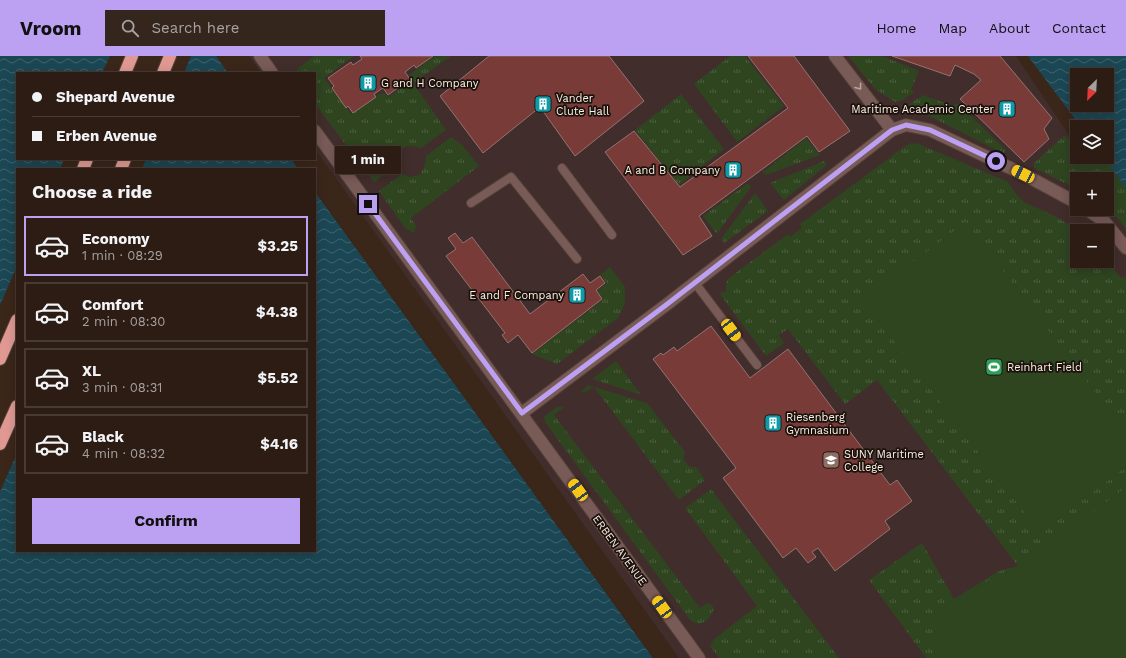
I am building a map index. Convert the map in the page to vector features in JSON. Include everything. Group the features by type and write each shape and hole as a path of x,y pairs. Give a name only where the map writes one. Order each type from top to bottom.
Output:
{"highway":[{"path":"125,72 132,56"},
{"path":"163,72 170,56"},
{"path":"0,360 16,322"},
{"path":"0,444 16,408"}],"street":[{"path":"260,56 271,72"},
{"path":"835,56 892,130"},
{"path":"522,413 695,283 892,130 906,125 930,130 1023,174 1070,200"},
{"name":"ERBEN AVENUE","path":"316,132 522,413 699,658"},
{"path":"1096,216 1104,221 1126,248"}],"lane":[{"path":"562,168 612,235"},
{"path":"471,203 512,177 577,259"},
{"path":"695,283 757,365"}],"shaded area":[{"name":"SUNY Maritime College","path":"249,56 1016,56 1070,137 1070,164 1077,164 1077,172 1070,172 1070,216 1114,216 1114,213 1126,221 1126,658 679,658 316,150 316,72 260,72"}],"green space":[{"path":"314,56 354,56 324,78 351,114 379,94 384,93 388,97 412,80 409,75 434,56 451,56 413,83 446,130 421,148 409,146 404,147 396,156 396,165 374,182 316,105 316,72 293,72"},
{"path":"730,56 745,56 784,106 737,142 694,84"},
{"path":"848,56 882,56 919,71 911,90 915,91 903,100 895,102 875,89"},
{"path":"681,94 724,149 679,185 635,130"},
{"path":"923,95 950,105 959,104 1006,150 1004,154 908,105"},
{"path":"1065,135 1070,141 1070,164 1108,164 1126,188 1126,229 1114,214 1114,172 1070,172 1070,186 1034,168 1034,163"},
{"path":"451,137 462,145 479,166 411,218 416,226 414,233 405,228 379,191 402,174 410,177 419,175 424,168 426,156"},
{"path":"806,138 820,155 766,175 763,172"},
{"path":"911,143 919,144 1008,182 1016,194 1024,202 1055,216 1070,225 1070,268 1113,268 1121,278 1124,276 1126,279 1126,658 926,658 869,580 922,543 954,599 999,571 1018,566 877,380 845,404 788,329 779,335 784,343 766,356 719,293 726,292 726,283 730,277 788,234 790,237 802,228 800,224"},
{"path":"824,161 827,165 784,200 770,183"},
{"path":"748,183 751,187 717,234 703,216"},
{"path":"755,193 768,211 724,243 721,239"},
{"name":"Reinhart Field","path":"966,222 1126,433 1126,467 1039,532 863,300"},
{"path":"610,267 625,287 625,304 618,318 557,364 534,355 533,353 603,300 597,291 607,283 600,275"},
{"path":"616,361 641,395 592,379"},
{"path":"588,385 647,403 685,452 683,459 690,467 696,467 705,480 679,500 594,387 584,393 581,392"},
{"path":"561,406 564,407 554,415 700,608 707,603 711,604 714,609 707,620 698,623 690,620 545,422 544,417 555,408"},
{"path":"1126,487 1126,658 949,658 935,642 939,610 999,574 1019,569"},
{"path":"711,489 839,658 719,658 710,646 714,639 757,606 685,508"}],"water":[{"path":"0,56 216,56 227,72 16,72 16,160 292,160 297,168 16,168 16,552 316,552 316,193 653,658 0,658"},
{"path":"1028,56 1126,56 1126,188 1108,164 1114,164 1114,120 1076,120"}],"pier":[{"path":"110,56 191,56 184,72 102,72"},
{"path":"64,160 146,160 142,168 60,168"},
{"path":"316,190 655,658 653,658 316,191"},
{"path":"16,268 16,455 0,492 0,305"}],"building":[{"name":"G and H Company","path":"360,56 433,56 416,68 414,65 405,72 410,79 388,95 383,88 374,94 376,97 353,113 348,106 346,108 332,88 334,86 328,78 351,62 353,65 362,59"},
{"name":"Vander Clute Hall","path":"489,56 609,56 644,101 575,156 540,107 483,153 440,96"},
{"name":"A and B Company","path":"748,56 794,56 850,131 819,152 807,136 699,216 712,236 683,255 605,152 634,131 680,187 788,108"},
{"name":"Maritime Academic Center","path":"892,56 1000,56 1052,118 1044,129 1049,139 1024,162 960,99 981,80 974,74 955,65 950,76"},
{"name":"E and F Company","path":"455,233 463,243 472,237 530,314 583,274 590,283 600,276 605,283 596,290 602,299 532,353 518,335 508,343 502,335 505,333 446,256 456,249 448,238"},
{"name":"Riesenberg Gymnasium","path":"711,326 750,378 788,349 890,485 897,480 912,501 885,521 890,529 835,571 818,548 812,552 816,557 808,563 796,548 783,558 723,478 736,468 653,359 661,353 663,355 674,347 677,351"}],"place":[{"name":"G and H Company","path":"368,83"},
{"name":"Vander Clute Hall","path":"543,104"},
{"name":"Maritime Academic Center","path":"1007,109"},
{"name":"A and B Company","path":"733,170"},
{"name":"E and F Company","path":"577,295"},
{"name":"Reinhart Field","path":"994,367"},
{"name":"Riesenberg Gymnasium","path":"773,423"},
{"name":"SUNY Maritime College","path":"831,460"}],"route":[{"path":"368,204 522,413 666,305 892,130 906,125 930,130 996,161"}]}
